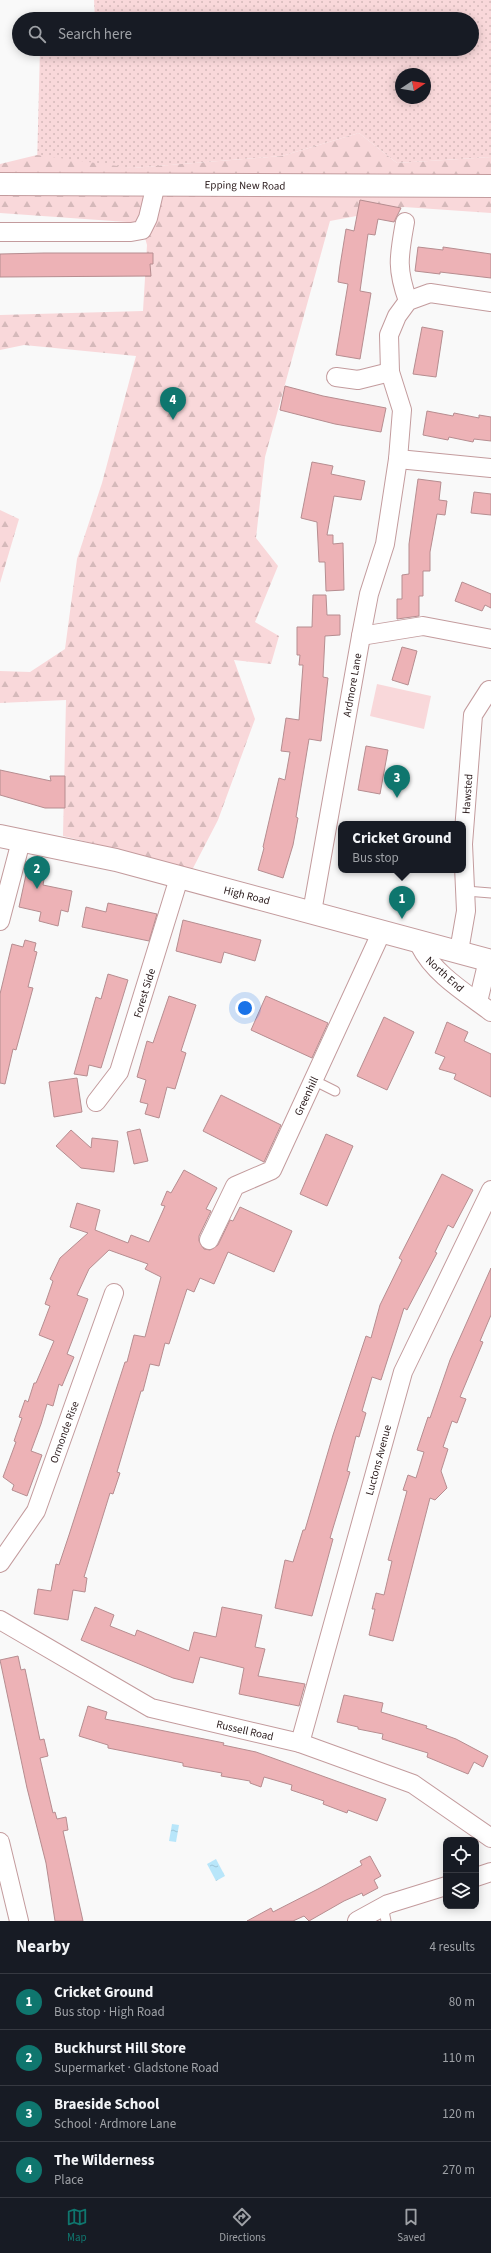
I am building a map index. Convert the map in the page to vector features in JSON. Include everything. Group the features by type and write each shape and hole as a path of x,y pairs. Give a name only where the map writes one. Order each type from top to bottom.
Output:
{"main road":[{"name":"Epping New Road","path":"0,184 491,186"},
{"name":"High Road","path":"0,836 116,860 179,878 459,951 489,961"}],"street":[{"path":"0,232 131,232 142,230 148,218 156,184"},
{"path":"405,222 398,261 400,278 408,300 430,293 491,302"},
{"name":"Ardmore Lane","path":"312,912 361,636 369,594 384,544 398,459 402,410 390,372 389,335 397,316 408,300"},
{"path":"336,377 358,380 390,372"},
{"path":"398,459 491,468"},
{"path":"361,636 423,626 491,639"},
{"name":"Hawsted","path":"465,821 474,715 489,690"},
{"path":"0,922 21,841"},
{"name":"Hawsted","path":"459,951 466,911 465,873"},
{"name":"Forest Side","path":"96,1102 119,1072 179,878"},
{"name":"Greenhill","path":"209,1240 235,1186 272,1170 382,931"},
{"name":"North End","path":"422,942 420,946 425,956 441,973 484,1007"},
{"name":"North End","path":"484,1007 489,961"},
{"name":"Luctons Avenue","path":"300,1743 402,1372 491,1190"},
{"name":"Ormonde Rise","path":"0,1564 36,1511 114,1293"},
{"name":"Russell Road","path":"0,1620 151,1708 300,1743 413,1784 491,1838"},
{"path":"0,1842 19,1921"},
{"path":"479,1875 491,1872"},
{"path":"356,1921 384,1914 443,1887"}],"lane":[{"path":"466,891 491,893"},
{"path":"313,1080 335,1091"}],"green space":[{"path":"94,0 491,0 491,157 397,163 359,133 282,156 133,168 37,165 40,56 479,56 479,12 95,12"},
{"path":"359,133 397,163 491,157 491,213 404,207 330,221 265,457 256,538 278,566 255,622 279,636 271,664 234,660 255,719 218,820 191,872 129,852 63,836 66,700 0,703 0,671 30,672 65,649 77,559 102,483 136,356 24,345 0,350 0,315 143,311 147,245 141,223 0,213 0,164 37,155 132,168 282,156"},
{"path":"0,510 19,519 0,583"},
{"path":"377,684 431,696 424,729 370,716"}],"water":[{"path":"172,1824 179,1825 176,1842 169,1841"},
{"path":"216,1859 225,1876 216,1881 207,1864"}],"building":[{"path":"360,200 401,208 394,222 378,219 375,235 368,234 360,291 371,293 360,359 336,355 348,284 338,282 340,266 346,229 354,231"},
{"path":"418,247 443,250 443,247 491,254 491,278 440,272 440,274 415,271"},
{"path":"153,253 153,264 150,264 151,276 0,277 0,254"},
{"path":"422,327 443,331 436,377 413,374"},
{"path":"285,386 323,396 386,408 381,432 335,424 280,410"},
{"path":"427,411 453,416 454,413 479,418 479,415 491,417 491,441 474,439 473,442 449,437 448,440 423,435"},
{"path":"312,462 333,466 331,474 365,481 361,500 334,496 327,535 333,535 333,544 343,543 344,590 326,591 325,562 319,562 317,522 301,518"},
{"path":"418,479 441,482 439,500 447,501 445,515 437,514 430,552 430,571 423,571 423,596 419,596 419,616 397,619 397,599 402,599 402,575 409,574 409,544"},
{"path":"474,492 491,494 491,515 471,513"},
{"path":"462,582 491,594 491,608 485,605 482,611 455,601"},
{"path":"313,595 326,595 327,615 340,615 340,635 325,636 323,677 328,678 321,741 309,739 296,817 298,818 293,845 283,878 258,870 279,778 285,780 290,752 281,751 286,718 299,720 303,665 299,665 300,655 297,655 297,627 312,627"},
{"path":"402,647 417,651 408,685 392,680"},
{"path":"366,746 388,750 380,794 358,790"},
{"path":"0,770 51,781 50,776 65,776 65,808 45,808 0,795"},
{"path":"27,870 45,874 43,885 72,891 68,912 61,910 58,926 39,921 41,912 19,907"},
{"path":"108,903 157,914 149,941 82,927 86,907 106,912"},
{"path":"183,920 261,940 255,961 224,952 221,963 176,951"},
{"path":"25,940 36,943 34,951 37,952 28,987 33,988 16,1050 13,1049 5,1084 0,1083 0,994 12,944 23,947"},
{"path":"108,974 128,980 101,1068 89,1065 87,1076 74,1074 96,997 101,999"},
{"path":"169,996 196,1005 181,1051 186,1053 175,1089 167,1087 159,1118 145,1114 148,1104 140,1102 146,1080 137,1077 147,1041 153,1043"},
{"path":"266,996 328,1023 312,1058 251,1030"},
{"path":"384,1017 414,1032 387,1090 357,1076"},
{"path":"447,1022 468,1032 464,1041 491,1054 491,1097 454,1079 456,1074 439,1069 445,1057 435,1053"},
{"path":"77,1078 82,1112 54,1117 49,1082"},
{"path":"221,1095 281,1125 264,1162 203,1131"},
{"path":"140,1129 148,1161 134,1164 127,1132"},
{"path":"71,1130 91,1148 92,1138 118,1141 114,1172 81,1168 56,1146"},
{"path":"326,1134 353,1146 327,1206 300,1194"},
{"path":"184,1170 217,1188 206,1209 211,1211 199,1236 199,1241 204,1249 210,1250 218,1245 230,1220 233,1221 240,1207 292,1231 274,1272 228,1252 214,1284 200,1278 194,1292 187,1289 169,1344 165,1343 159,1366 150,1364 117,1472 120,1473 113,1494 110,1493 84,1577 87,1578 85,1592 73,1590 68,1620 34,1614 38,1589 51,1591 56,1564 59,1565 125,1362 127,1362 134,1335 145,1337 161,1277 145,1269 148,1264 109,1250 89,1269 77,1295 88,1299 67,1354 74,1357 62,1386 59,1384 53,1406 47,1404 31,1451 42,1455 27,1496 12,1490 14,1485 3,1477 16,1442 14,1441 22,1418 19,1417 25,1400 28,1402 34,1383 36,1383 54,1341 39,1335 50,1306 45,1304 53,1281 50,1279 60,1258 88,1233 70,1227 77,1203 100,1210 95,1230 128,1243 131,1235 149,1242 165,1206 161,1205 167,1191 171,1193"},
{"path":"442,1174 473,1190 453,1228 448,1225 435,1252 437,1253 407,1310 404,1308 381,1380 372,1377 362,1411 366,1413 359,1437 356,1436 347,1471 350,1472 330,1538 333,1539 312,1616 275,1608 285,1560 293,1562 303,1530 305,1530 333,1435 366,1336 371,1338 380,1305 402,1260 399,1258"},
{"path":"491,1268 491,1315 480,1341 483,1342 460,1397 466,1399 457,1423 452,1421 443,1447 448,1449 441,1471 447,1488 435,1500 430,1498 393,1641 369,1635 375,1609 372,1609 376,1593 384,1595 392,1561 388,1560 407,1491 403,1490 408,1475 416,1478 424,1452 417,1450 428,1417 430,1418 450,1360"},
{"path":"95,1607 114,1615 110,1626 135,1636 137,1630 189,1651 194,1632 216,1637 222,1607 262,1615 255,1647 265,1649 258,1676 305,1684 299,1706 239,1694 244,1668 200,1657 193,1683 173,1678 81,1640"},
{"path":"18,1656 21,1670 25,1669 40,1740 44,1739 48,1756 40,1758 53,1813 55,1812 57,1819 66,1817 68,1830 63,1831 83,1921 55,1921 46,1863 27,1788 0,1660"},
{"path":"344,1695 383,1703 381,1712 427,1726 426,1728 456,1739 488,1756 483,1767 474,1762 468,1774 427,1757 428,1753 382,1739 383,1734 358,1729 358,1727 337,1722"},
{"path":"88,1706 107,1712 105,1719 224,1743 223,1745 256,1752 386,1799 377,1821 348,1810 347,1813 323,1804 324,1801 291,1790 292,1785 264,1777 261,1787 250,1783 250,1781 221,1776 222,1773 183,1766 183,1763 108,1748 108,1745 79,1736"},
{"path":"370,1856 381,1876 374,1880 378,1888 363,1896 362,1893 344,1901 309,1921 304,1916 293,1921 247,1921 271,1908 273,1912 318,1889 362,1865 360,1861"}],"place":[{"name":"The Wilderness","path":"173,420"},
{"name":"Braeside School","path":"397,798"},
{"name":"Buckhurst Hill Store","path":"37,889"},
{"name":"Cricket Ground","path":"402,919"}]}
